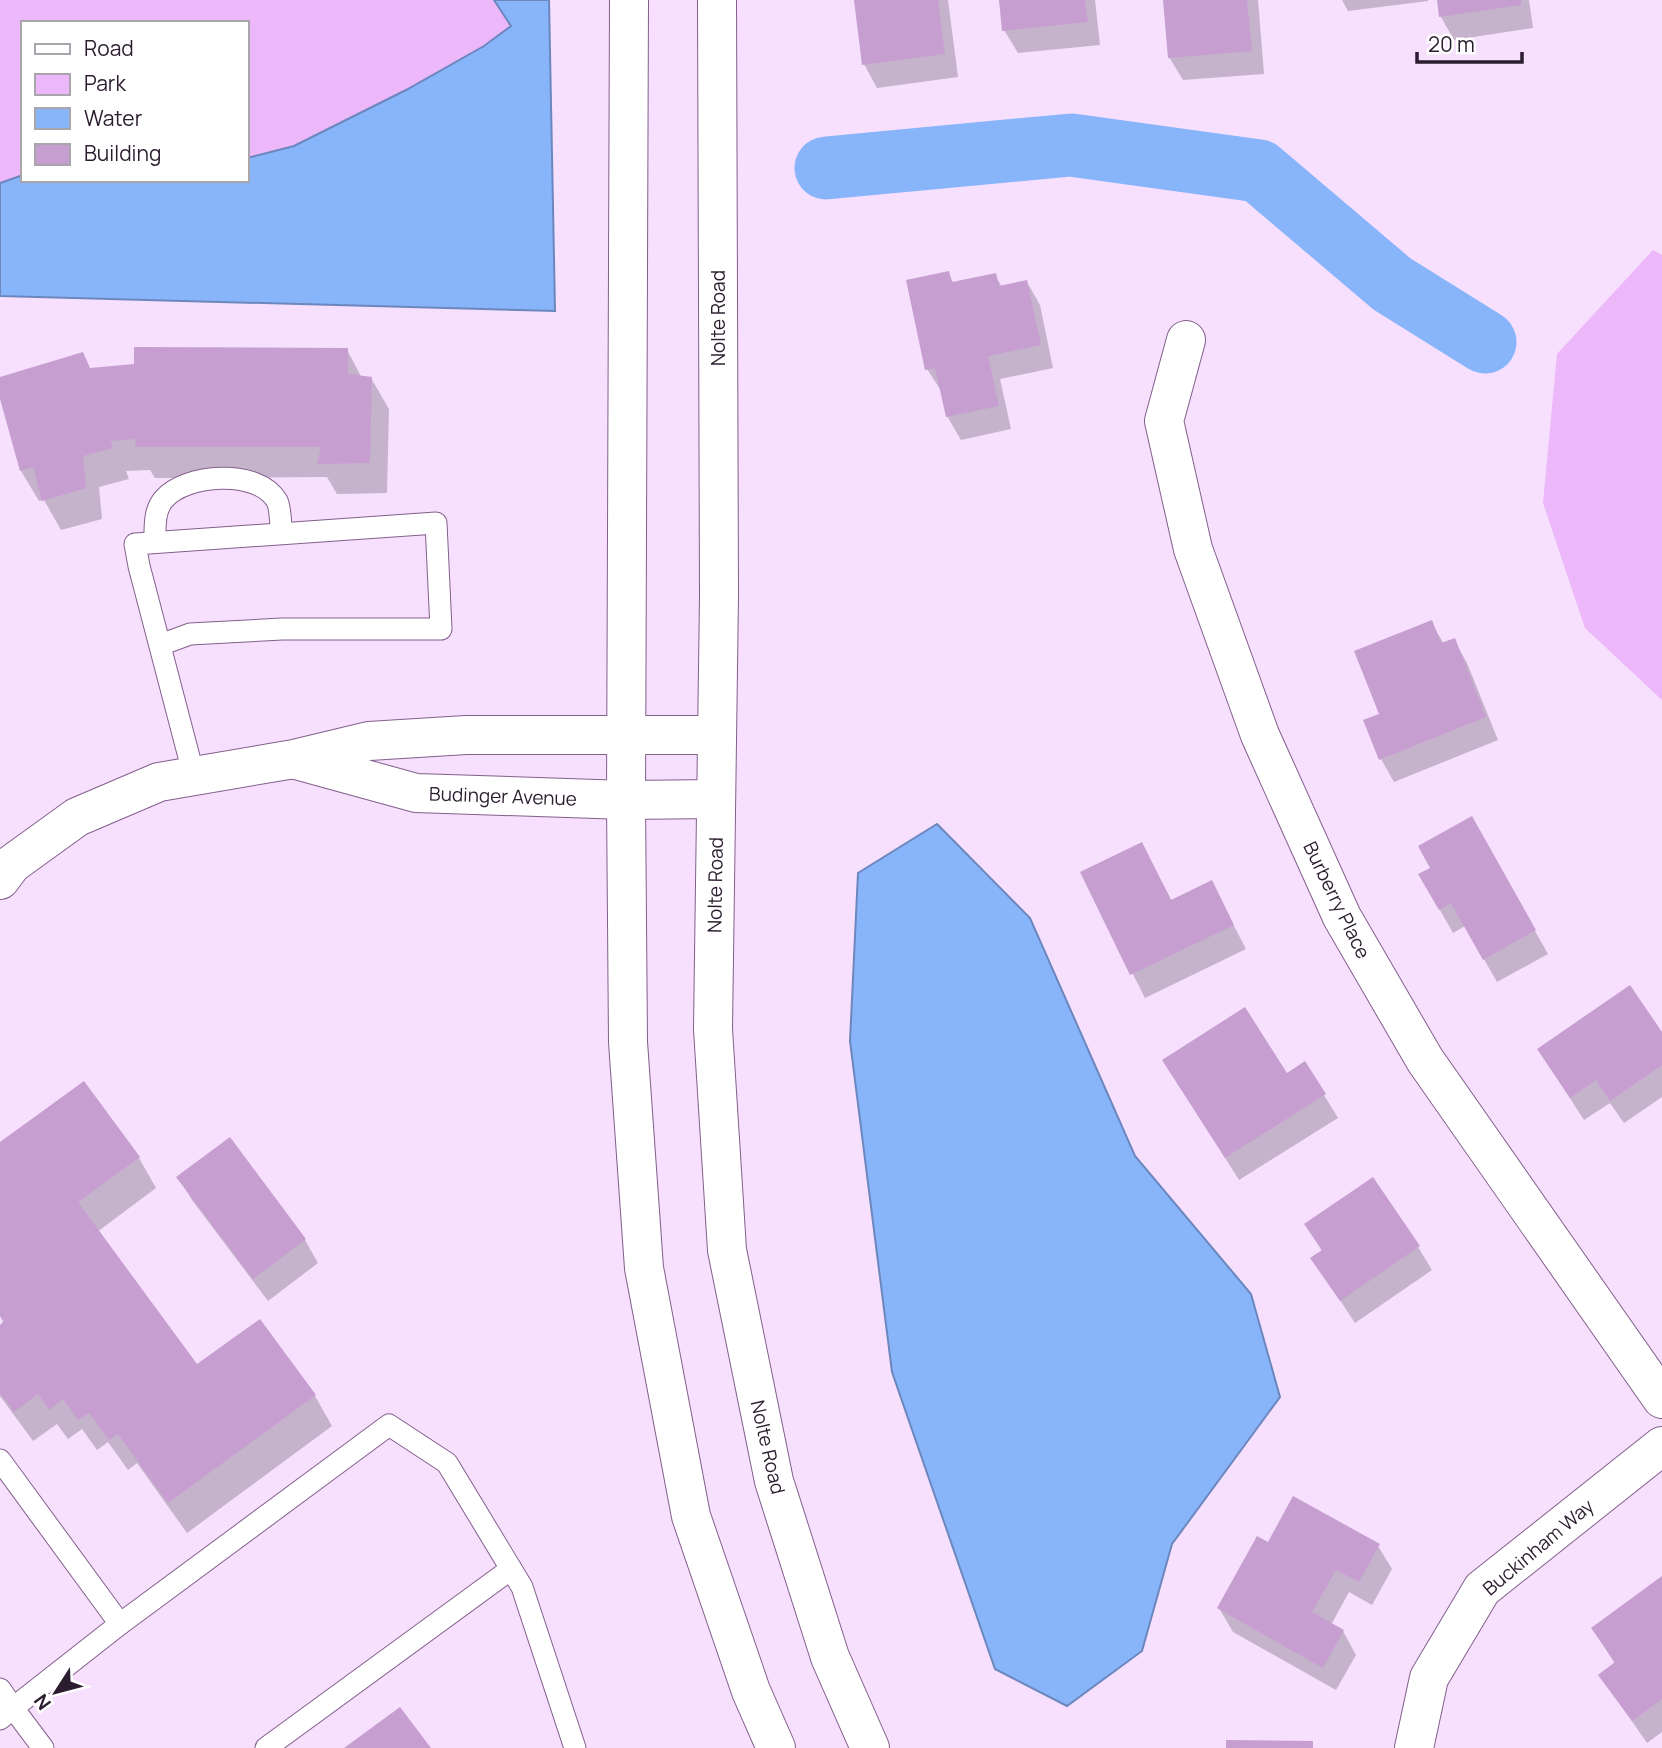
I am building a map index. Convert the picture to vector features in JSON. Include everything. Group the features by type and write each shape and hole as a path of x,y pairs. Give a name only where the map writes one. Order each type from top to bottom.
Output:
{"street":[{"path":"629,0 626,734 628,1042 644,1268 691,1516 751,1691 776,1748"},
{"name":"Nolte Road","path":"717,0 717,734 713,1029 727,1250 774,1481 830,1657 870,1748"},
{"name":"Burberry Place","path":"1186,340 1164,421 1192,549 1260,735 1342,917 1425,1060 1662,1399"},
{"name":"Budinger Avenue","path":"0,880 12,864 78,817 159,782 294,760 369,741 466,734 717,734"},
{"name":"Budinger Avenue","path":"294,760 416,793 626,800 716,799"},
{"name":"Buckinham Way","path":"1415,1748 1429,1678 1482,1589 1662,1446"}],"lane":[{"path":"155,541 157,513 163,500 181,484 208,479 247,480 266,489 277,501 282,533"},
{"path":"160,645 190,634 282,629 441,628 436,523 135,544 160,645 194,776"},
{"path":"7,1714 120,1624 389,1425 447,1463 522,1587 575,1748"},
{"path":"0,1460 120,1624"},
{"path":"266,1748 511,1569"},
{"path":"0,1689 7,1714 43,1748"}],"green space":[{"path":"0,0 494,0 511,26 484,46 406,90 294,146 248,158 248,21 21,21 21,176 0,183"},
{"path":"1653,250 1662,255 1662,700 1585,628 1543,503 1557,354"}],"water":[{"path":"494,0 549,0 555,311 0,296 0,183 21,176 21,182 248,182 248,158 294,146 406,90 484,46 511,26"},
{"path":"937,824 1030,918 1135,1156 1251,1294 1280,1397 1172,1544 1142,1651 1067,1706 995,1669 892,1372 850,1041 858,873"}],"building":[{"path":"854,0 938,0 945,54 862,65"},
{"path":"999,0 1085,0 1088,22 1002,31"},
{"path":"1163,0 1247,0 1252,51 1168,58"},
{"path":"1437,0 1521,0 1521,5 1439,17"},
{"path":"949,271 952,282 996,273 999,286 1027,280 1041,345 988,356 999,406 946,417 935,368 925,370 906,280"},
{"path":"134,347 348,348 348,374 372,377 370,463 317,464 321,447 135,447 136,439 110,441 113,448 83,456 86,488 42,501 33,467 20,471 0,399 0,377 83,352 90,368 134,364"},
{"path":"1432,620 1441,643 1455,638 1486,717 1379,760 1363,720 1379,714 1354,651"},
{"path":"1472,816 1536,930 1483,960 1451,903 1439,910 1418,874 1430,868 1418,846"},
{"path":"1142,842 1171,900 1212,880 1234,925 1130,975 1080,872"},
{"path":"1630,985 1662,1032 1662,1065 1610,1101 1596,1080 1570,1098 1537,1049"},
{"path":"1245,1007 1287,1073 1305,1061 1326,1094 1225,1158 1162,1060"},
{"path":"84,1081 140,1157 78,1202 197,1364 260,1319 316,1395 168,1503 118,1434 109,1440 89,1413 78,1420 63,1399 49,1410 38,1394 14,1412 0,1393 0,1325 4,1321 0,1316 0,1142"},
{"path":"230,1137 306,1239 253,1279 176,1177"},
{"path":"1373,1177 1420,1246 1340,1301 1310,1258 1322,1250 1304,1224"},
{"path":"1293,1496 1380,1544 1359,1582 1336,1570 1312,1612 1344,1630 1323,1668 1217,1608 1257,1536 1268,1542"},
{"path":"1662,1576 1662,1699 1632,1721 1598,1675 1615,1662 1591,1628"},
{"path":"400,1707 431,1748 344,1748"},
{"path":"1226,1740 1313,1741 1313,1748 1226,1748"}],"waterway":[{"path":"826,168 1071,145 1259,171 1392,284 1485,342"}]}
